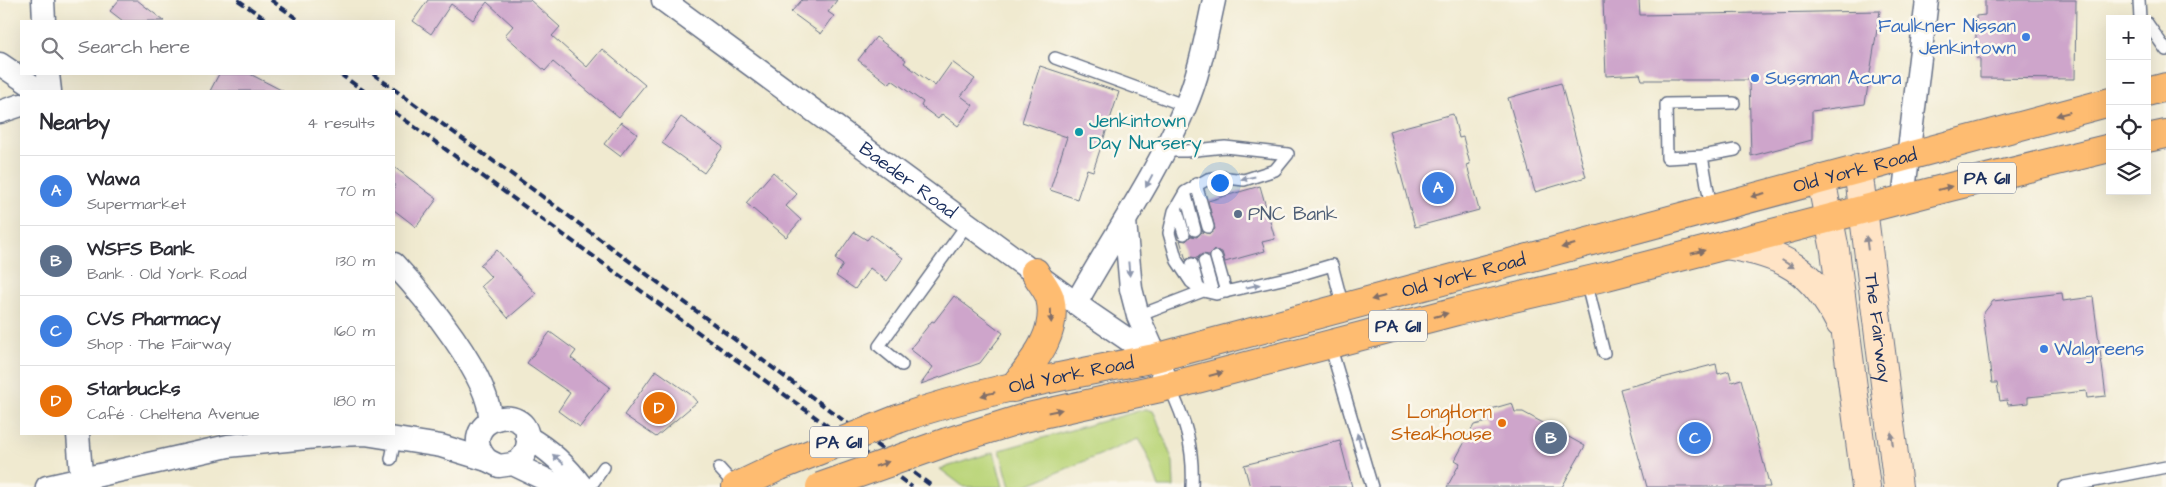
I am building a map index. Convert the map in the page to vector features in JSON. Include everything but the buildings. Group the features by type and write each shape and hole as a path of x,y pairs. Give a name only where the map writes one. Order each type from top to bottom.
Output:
{"highway":[{"path":"2151,91 2166,87"},
{"name":"Old York Road","path":"730,481 780,466 871,428 928,408 1155,358 2106,103"},
{"path":"2151,137 2166,134"},
{"name":"Old York Road","path":"820,487 947,442 1024,418 1169,386 1457,311 1586,281 2106,149"},
{"path":"1013,388 1039,354 1052,323 1050,297 1034,272"}],"main road":[{"name":"The Fairway","path":"1858,169 1898,487"},
{"name":"The Fairway","path":"1821,179 1829,218 1866,487"},
{"path":"1725,245 1770,255 1783,260 1811,280 1822,292 1835,314 1848,349"}],"street":[{"path":"43,0 44,20"},
{"name":"Baeder Road","path":"663,0 1076,303 1155,358"},
{"path":"1076,303 1165,151 1186,106 1197,76 1214,0"},
{"path":"1904,199 1907,156 1927,0"},
{"path":"0,64 39,90"},
{"path":"48,75 50,90"},
{"path":"0,112 20,105"},
{"path":"1125,221 1131,289 1138,316 1169,386"},
{"path":"395,265 414,285 436,314 473,370 491,410 482,444"},
{"path":"473,370 507,408 513,419 521,425 527,437 526,452 513,464"},
{"path":"482,444 502,417 513,419"},
{"path":"78,435 82,483"},
{"path":"47,487 82,483 228,446 336,435"},
{"path":"367,435 393,449 482,444"},
{"path":"527,437 540,444 568,468 582,487"},
{"path":"482,444 499,466 513,464 561,487"}],"lane":[{"path":"2151,29 2166,50"},
{"path":"1055,58 1186,106"},
{"path":"1734,103 1666,104 1668,158 1702,156 1735,150"},
{"path":"1165,151 1224,147 1288,154 1275,170 1244,180 1220,177 1208,178 1185,192 1176,207 1169,233 1171,245 1176,261 1191,282 1205,291"},
{"path":"1702,156 1711,208"},
{"path":"1196,184 1208,227"},
{"path":"1185,192 1195,230"},
{"path":"1176,207 1184,234"},
{"path":"902,365 879,346 968,223"},
{"path":"1216,257 1226,292"},
{"path":"1204,260 1205,291"},
{"path":"1192,264 1205,291"},
{"path":"1138,316 1205,291 1226,292 1332,266 1343,307"},
{"path":"1586,281 1604,353"},
{"path":"1330,344 1372,487"},
{"path":"1169,386 1181,410 1194,461 1192,487"},
{"path":"590,487 604,467"},
{"path":"2064,487 2166,467"}],"green space":[{"path":"1146,409 1153,411 1173,462 1174,487 1159,487 1147,454 1138,439 1022,487 1010,487 1000,450"},
{"path":"994,452 1003,487 964,487 940,469"}],"railway":[{"path":"238,0 267,20"},
{"path":"271,0 299,20"},
{"path":"341,75 363,90"},
{"path":"374,75 539,194 933,487"},
{"path":"395,113 912,487"}],"place":[{"name":"Faulkner Nissan Jenkintown","path":"2026,37"},
{"name":"Sussman Acura","path":"1755,78"},
{"name":"Jenkintown Day Nursery","path":"1079,132"},
{"name":"Wawa","path":"1438,188"},
{"name":"PNC Bank","path":"1238,214"},
{"name":"Walgreens","path":"2044,349"},
{"name":"Starbucks","path":"659,408"},
{"name":"LongHorn Steakhouse","path":"1502,423"},
{"name":"WSFS Bank","path":"1551,438"},
{"name":"CVS Pharmacy","path":"1695,438"}]}
